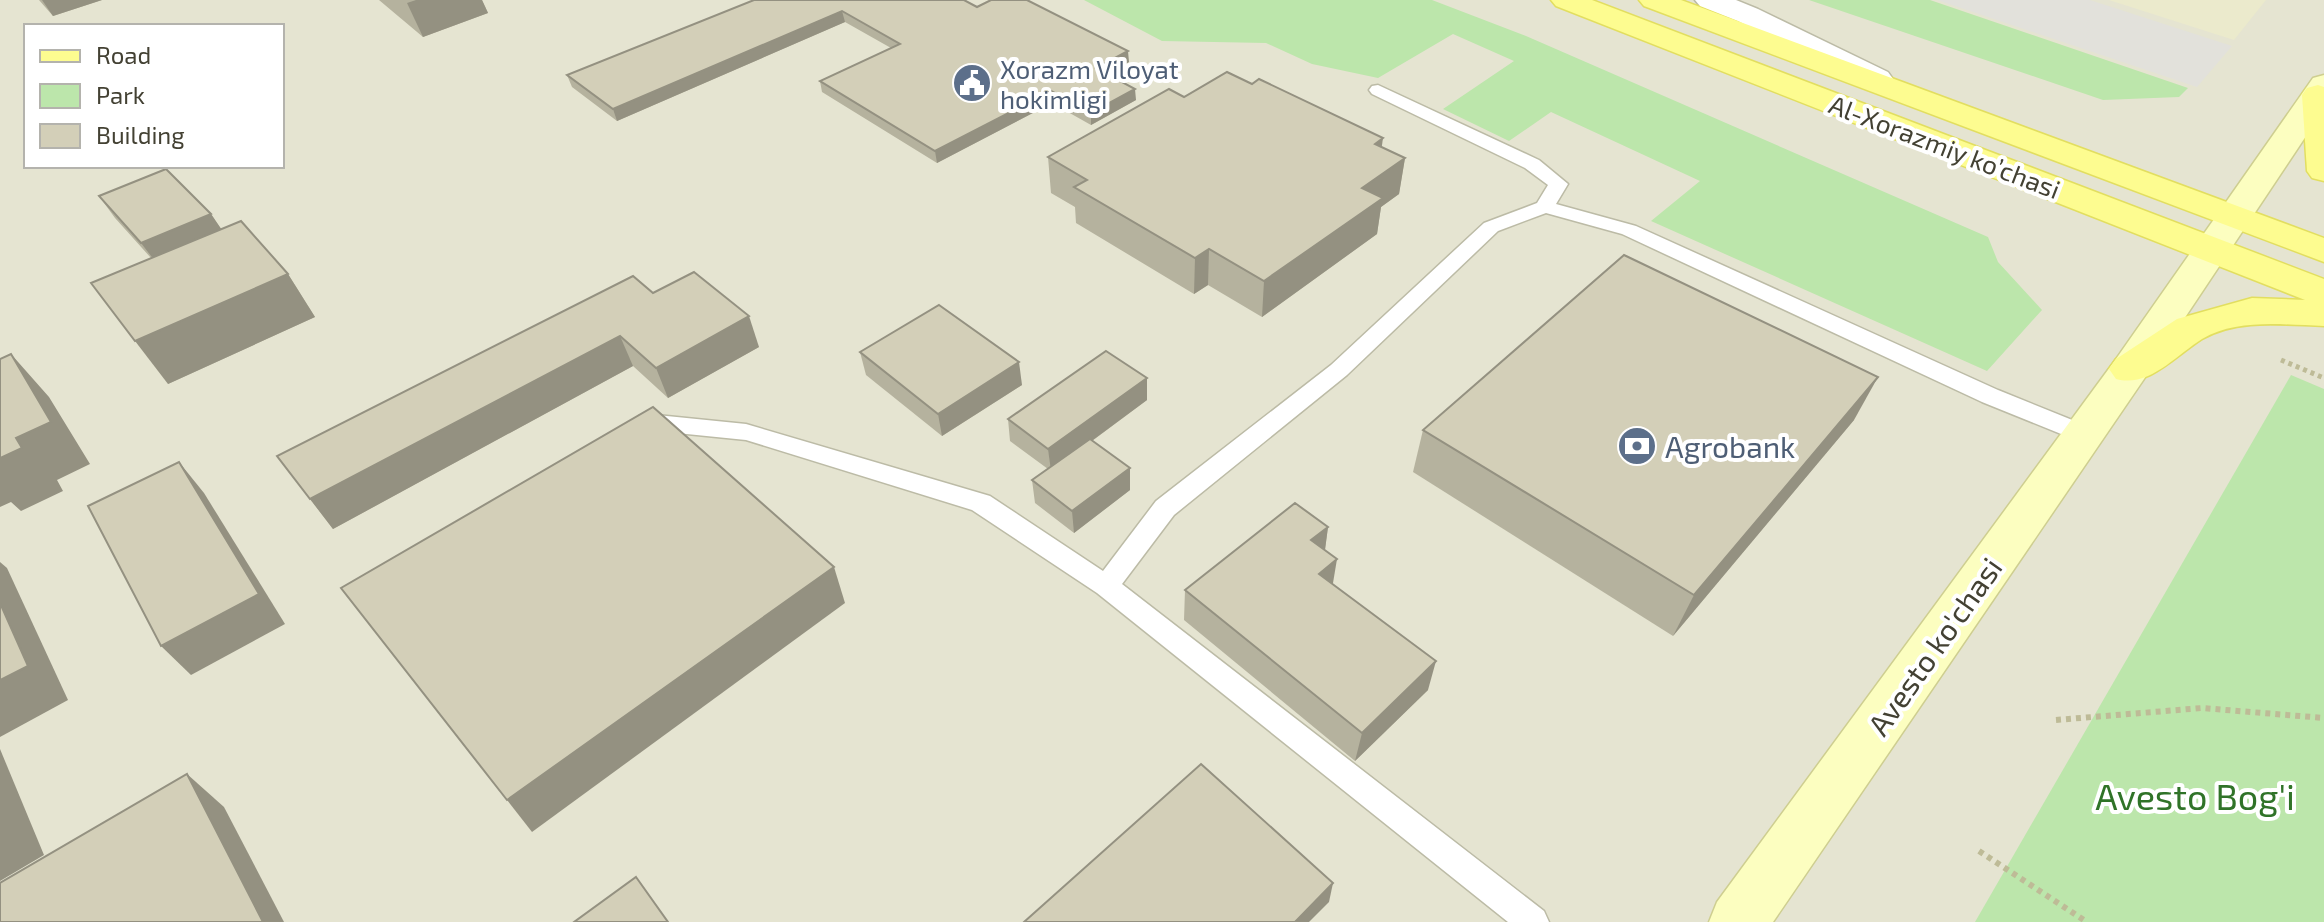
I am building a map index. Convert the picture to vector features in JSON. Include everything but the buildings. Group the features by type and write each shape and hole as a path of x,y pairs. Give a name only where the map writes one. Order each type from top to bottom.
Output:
{"main road":[{"name":"Al-Xorazmiy ko’chasi","path":"1566,0 2324,293"},
{"name":"Al-Xorazmiy ko’chasi","path":"1654,0 2324,251"},
{"path":"2321,90 2324,171"},
{"path":"2130,369 2191,328 2252,311 2324,313"}],"street":[{"path":"1710,0 1748,15 1911,97"},
{"name":"Avesto ko'chasi","path":"1738,922 2130,369 2321,90"}],"lane":[{"path":"1378,90 1532,164 1558,184 1545,207"},
{"path":"1106,586 1165,508 1339,370 1491,227 1545,207 1629,230 1990,396 2084,434"},
{"path":"647,422 746,432 981,503 1106,586 1533,922"}],"path":[{"path":"2281,360 2324,378"},
{"path":"2056,720 2202,708 2324,718"},
{"path":"1979,851 2087,922"}],"shaded area":[{"path":"0,0 2324,0 2324,922 0,922"},
{"path":"1937,0 2090,0 2232,46 2197,87"},
{"path":"2109,0 2266,0 2234,40"}],"green space":[{"path":"1084,0 1432,0 1526,36 1988,237 1998,262 2042,310 1987,371 1651,221 1700,181 1551,112 1509,141 1443,109 1514,61 1453,34 1378,78 1312,64 1266,43 1162,41"},
{"path":"1809,0 1930,0 2188,88 2179,97 2103,100"},
{"name":"Avesto Bog'i","path":"2291,375 2324,389 2324,922 1975,922"}],"place":[{"name":"Xorazm Viloyat hokimligi","path":"972,83"},
{"name":"Agrobank","path":"1637,446"}]}
